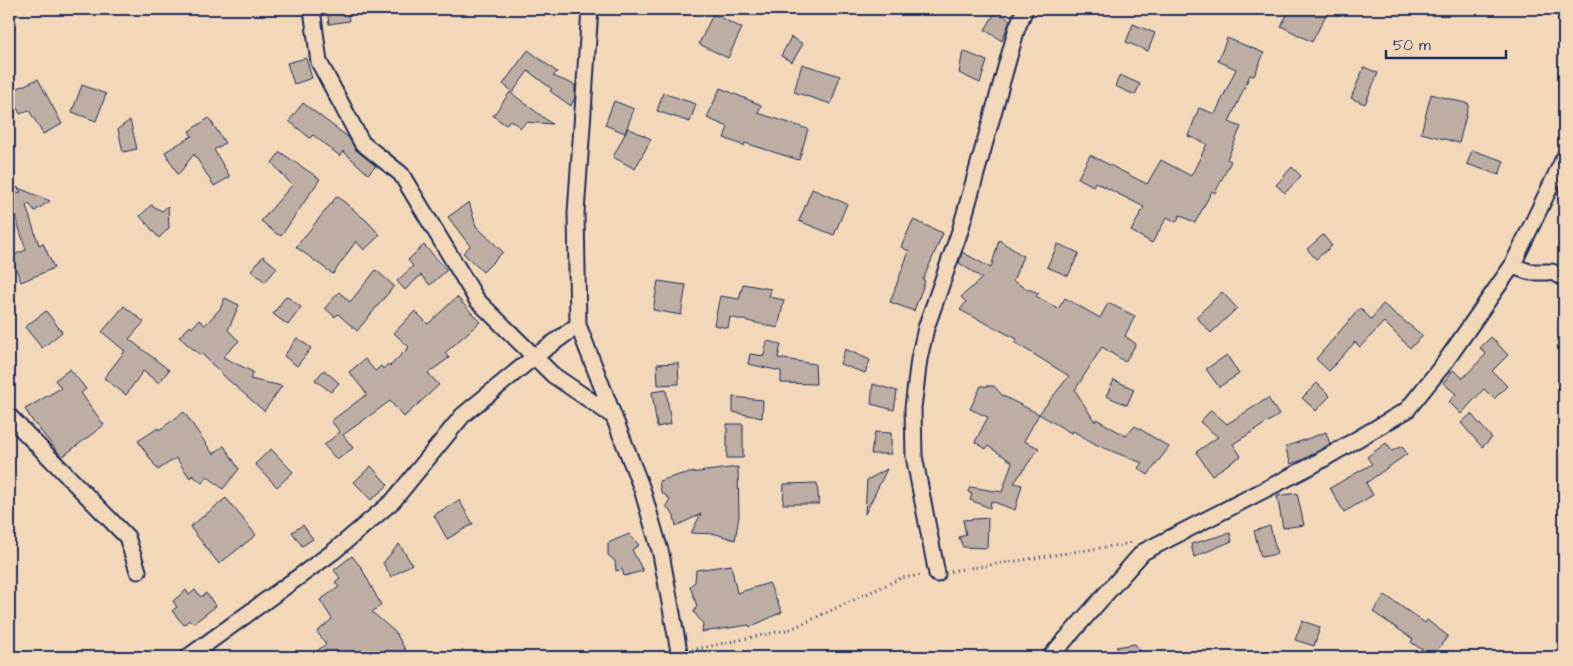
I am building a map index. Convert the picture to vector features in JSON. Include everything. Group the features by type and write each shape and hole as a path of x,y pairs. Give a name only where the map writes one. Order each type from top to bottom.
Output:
{"street":[{"path":"312,9 319,62 362,143 401,174 477,300 553,375 614,416"},
{"path":"590,9 576,213 578,325 642,489 661,554 679,655"},
{"path":"937,574 914,456 913,408 919,359 926,328 960,231 1025,9"},
{"path":"1050,657 1143,552 1313,465 1406,410 1443,366 1512,266 1564,158"},
{"path":"1512,266 1530,272 1552,272 1564,278"},
{"path":"188,657 333,552 393,500 463,415 534,357 578,325"},
{"path":"9,416 127,537 138,571"}],"path":[{"path":"679,655 791,629 901,578 1137,542"}],"building":[{"path":"327,9 347,9 349,21 329,24"},
{"path":"1290,9 1329,9 1312,42 1281,26"},
{"path":"996,11 1010,20 1002,41 985,30"},
{"path":"713,14 742,28 728,58 699,44"},
{"path":"1133,24 1155,33 1148,51 1126,42"},
{"path":"791,37 803,44 792,62 781,56"},
{"path":"1227,38 1264,53 1254,76 1250,75 1229,122 1241,127 1227,159 1231,161 1215,193 1212,191 1195,223 1180,215 1176,222 1167,217 1152,243 1131,231 1144,207 1095,182 1093,186 1078,178 1090,155 1147,184 1161,160 1191,176 1207,144 1188,136 1199,108 1215,114 1236,69 1218,61"},
{"path":"528,50 557,72 553,76 575,85 575,97 571,106 550,91 552,89 528,71 513,92 503,84"},
{"path":"963,51 987,61 980,83 959,73"},
{"path":"306,58 312,78 294,84 287,63"},
{"path":"802,64 840,76 831,104 794,92"},
{"path":"1364,67 1378,73 1365,104 1351,98"},
{"path":"1120,75 1140,84 1135,95 1115,86"},
{"path":"38,79 62,124 43,134 29,110 20,114 9,92"},
{"path":"82,85 106,94 96,121 72,112"},
{"path":"720,88 761,105 758,113 808,129 799,160 745,143 744,146 724,138 728,127 707,118"},
{"path":"510,92 552,124 526,122 521,128 510,120 506,125 493,116"},
{"path":"663,93 696,104 690,122 657,111"},
{"path":"1431,94 1469,104 1459,143 1421,133"},
{"path":"614,101 634,109 625,133 605,125"},
{"path":"303,103 348,137 356,150 376,166 368,174 343,151 340,156 313,135 310,138 289,121"},
{"path":"209,118 225,143 214,150 230,177 214,186 194,154 178,175 165,152 192,136 189,131"},
{"path":"130,120 137,149 123,152 118,129"},
{"path":"628,128 651,139 635,169 613,157"},
{"path":"1472,150 1504,161 1499,175 1467,164"},
{"path":"280,152 320,179 281,236 261,221 292,185 272,163"},
{"path":"1292,167 1301,176 1285,193 1276,185"},
{"path":"16,187 50,201 35,211 29,204 26,206 39,245 43,243 54,268 21,282 11,256 26,250 9,195 21,192"},
{"path":"812,189 847,204 834,235 799,221"},
{"path":"337,196 367,221 380,235 364,250 356,241 333,274 296,247"},
{"path":"469,202 476,226 503,252 483,272 463,253 470,246 448,217"},
{"path":"151,205 162,211 168,206 169,228 159,238 140,216"},
{"path":"913,220 943,233 923,280 925,281 914,311 890,302 909,251 901,247"},
{"path":"1323,235 1332,246 1316,259 1307,249"},
{"path":"999,240 1023,256 1013,281 1039,293 1036,296 1058,309 1065,298 1100,318 1108,303 1135,316 1125,336 1136,344 1125,362 1102,347 1075,390 1095,422 1096,419 1126,436 1135,426 1169,447 1148,475 1138,468 1142,463 1099,446 1073,431 1071,433 1039,414 1069,376 1014,342 1017,339 960,310 966,302 961,297 982,278 959,263 962,252 991,268"},
{"path":"1058,244 1079,253 1068,276 1047,267"},
{"path":"424,245 447,270 430,285 421,275 405,290 397,281 413,266 408,260"},
{"path":"263,256 277,268 265,282 251,270"},
{"path":"376,270 394,286 357,331 338,314 335,317 325,308 339,292 350,302"},
{"path":"658,281 686,285 681,315 653,310"},
{"path":"743,284 771,289 769,297 784,300 778,328 730,317 728,328 714,325 720,296 739,299"},
{"path":"1222,292 1237,308 1211,333 1196,317"},
{"path":"286,296 301,307 288,325 273,314"},
{"path":"457,297 480,322 445,353 449,358 428,373 439,385 404,417 390,401 343,435 353,448 337,460 324,445 340,432 331,421 367,394 349,372 365,359 375,371 381,366 383,369 388,364 390,366 409,347 394,333 415,311 428,324"},
{"path":"225,298 239,305 228,330 239,341 223,357 253,372 250,379 282,386 264,411 201,353 200,355 179,337 190,326 192,328 199,320 205,325 220,309"},
{"path":"1383,304 1423,336 1410,348 1384,322 1360,347 1355,342 1329,371 1316,359 1360,308 1371,319"},
{"path":"124,306 144,322 129,339 169,370 159,383 143,371 126,395 104,378 125,351 102,332"},
{"path":"46,311 62,332 42,348 25,327"},
{"path":"1491,337 1508,355 1492,371 1507,386 1494,399 1484,389 1461,414 1449,402 1456,394 1443,383 1453,370 1463,378 1486,354 1480,348"},
{"path":"297,338 311,348 297,366 284,356"},
{"path":"767,341 781,344 778,358 815,364 816,384 781,383 781,371 748,364 750,354 764,356"},
{"path":"845,349 870,360 865,373 840,364"},
{"path":"1227,355 1239,374 1219,387 1206,369"},
{"path":"678,363 679,384 658,385 657,364"},
{"path":"70,369 86,389 81,393 104,425 62,457 35,425 25,409 61,388 55,380"},
{"path":"324,370 339,383 331,392 315,380"},
{"path":"1114,380 1134,389 1127,405 1106,396"},
{"path":"1317,383 1330,396 1316,411 1302,398"},
{"path":"873,384 897,391 894,410 871,404"},
{"path":"981,386 994,386 1003,396 1039,414 1024,441 1039,448 1014,483 1022,485 1015,510 991,501 990,508 970,500 972,494 968,492 970,487 1002,492 1012,462 988,446 986,449 975,442 988,417 970,409"},
{"path":"666,390 671,424 657,427 652,392"},
{"path":"733,397 763,400 762,418 733,412"},
{"path":"1268,398 1279,415 1233,444 1241,456 1212,475 1196,452 1218,437 1200,422 1211,410 1227,424"},
{"path":"184,412 213,454 224,446 239,469 223,489 207,476 202,483 192,475 190,478 176,458 158,470 138,441 158,428 159,430"},
{"path":"1471,414 1492,438 1482,447 1461,423"},
{"path":"727,424 743,424 743,458 727,458"},
{"path":"875,432 891,433 891,454 871,454"},
{"path":"1326,432 1330,444 1291,464 1285,447"},
{"path":"1386,443 1392,451 1402,446 1407,454 1366,483 1373,495 1344,512 1330,488 1372,464 1367,457"},
{"path":"271,449 293,472 277,487 255,464"},
{"path":"371,466 388,485 371,500 354,482"},
{"path":"738,467 739,516 735,540 716,534 691,533 701,514 676,526 674,516 666,506 670,499 661,492 659,481 682,474"},
{"path":"887,469 865,514 867,480"},
{"path":"817,483 819,504 783,504 784,484"},
{"path":"1297,493 1304,525 1283,528 1277,496"},
{"path":"226,498 256,535 219,564 190,527"},
{"path":"459,500 473,524 447,539 434,515"},
{"path":"988,518 987,548 963,547 959,537 966,535 963,520"},
{"path":"303,525 313,539 302,546 292,532"},
{"path":"1270,526 1277,554 1261,557 1254,531"},
{"path":"1230,533 1232,541 1194,557 1191,544"},
{"path":"629,534 639,545 632,550 643,571 624,576 622,569 616,571 615,561 608,555 608,543"},
{"path":"399,544 412,564 391,577 383,563"},
{"path":"352,556 361,567 381,605 372,612 396,633 409,657 309,657 326,644 317,632 332,619 320,600 339,587 335,582 340,578 334,570"},
{"path":"731,565 737,593 769,583 782,612 750,627 749,625 702,632 703,624 694,612 697,606 690,586 695,582 696,570"},
{"path":"186,590 189,595 195,590 201,597 206,593 216,606 193,624 189,620 184,625 172,611 177,607 173,601"},
{"path":"1385,595 1425,623 1427,620 1448,636 1432,657 1411,642 1413,639 1373,612"},
{"path":"1302,621 1320,627 1314,646 1295,640"},
{"path":"1135,644 1145,657 1127,657 1116,647"}]}
